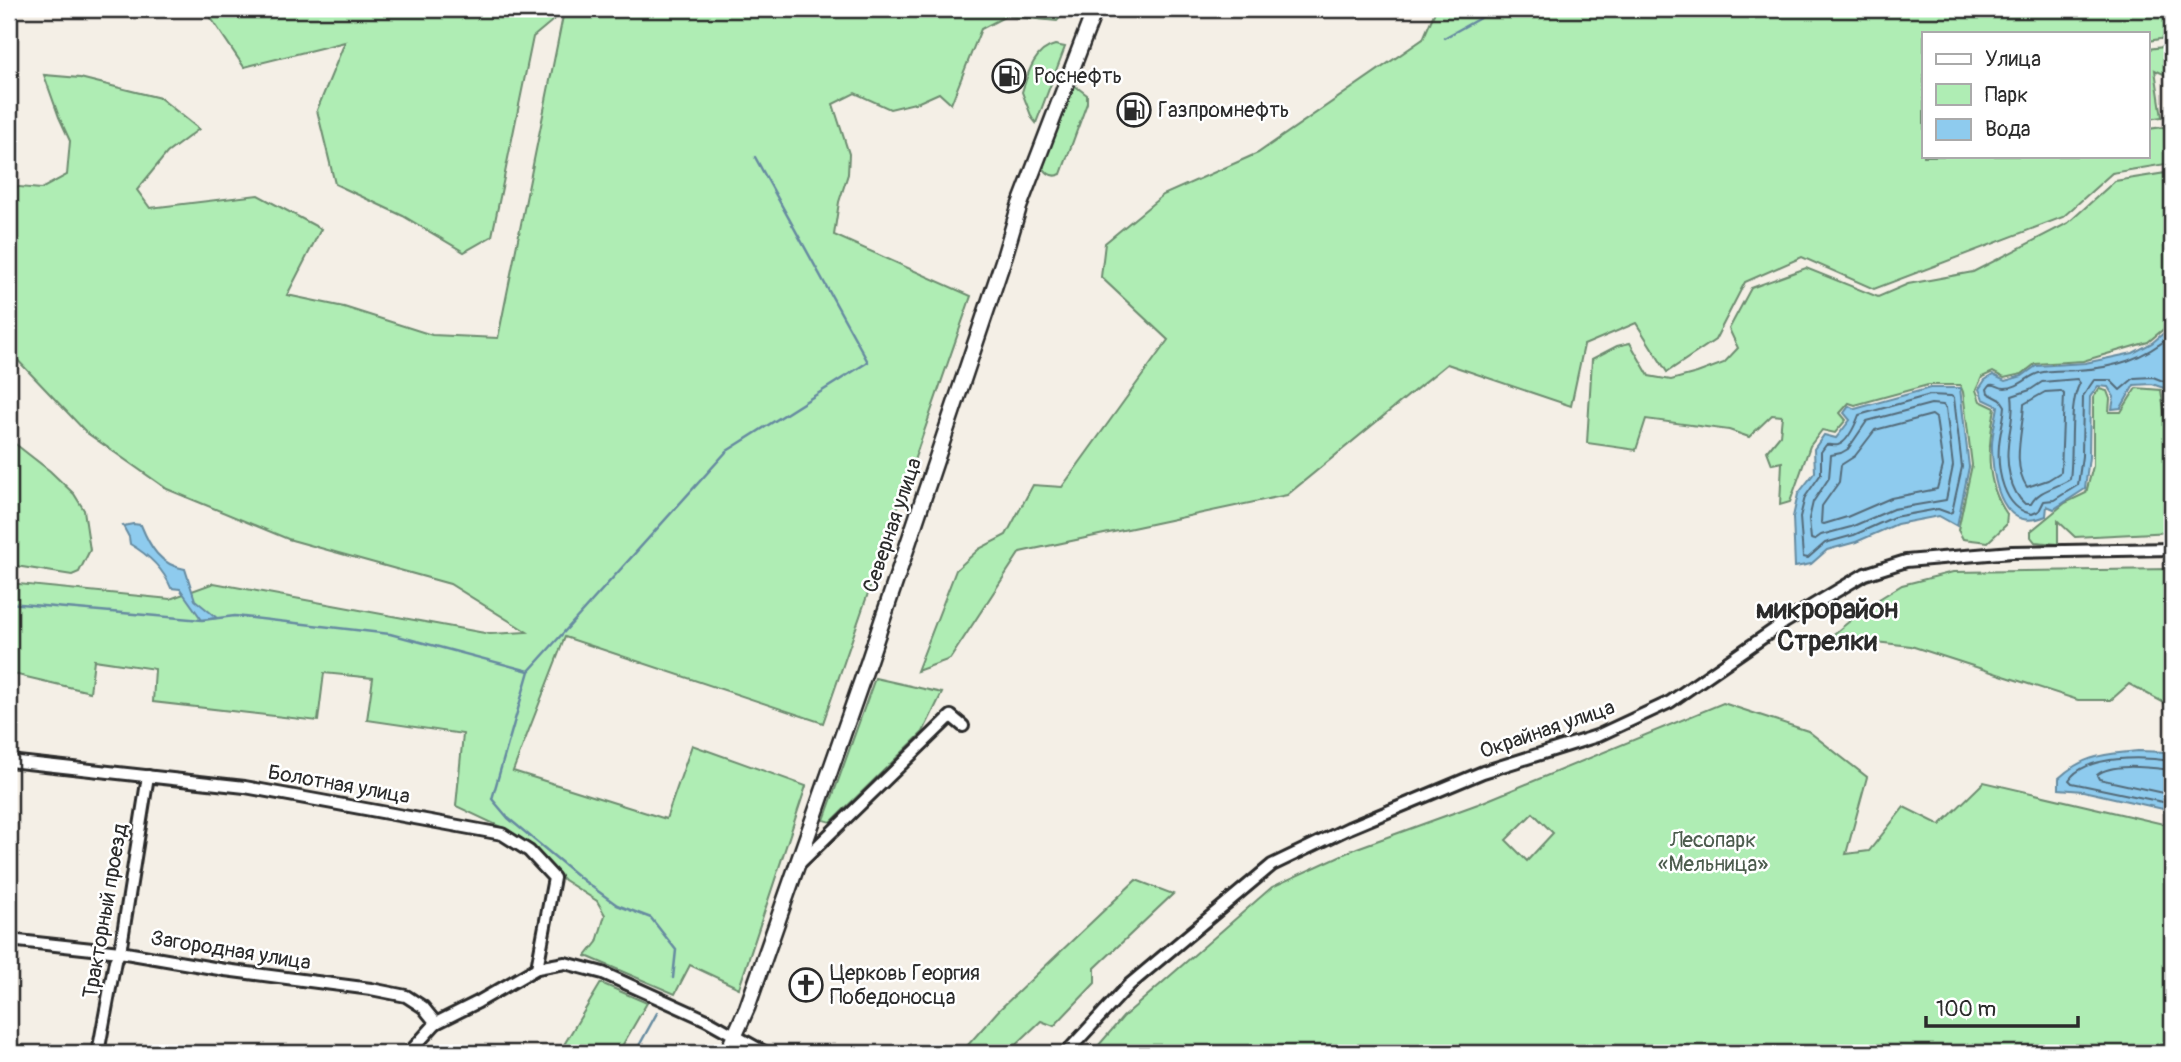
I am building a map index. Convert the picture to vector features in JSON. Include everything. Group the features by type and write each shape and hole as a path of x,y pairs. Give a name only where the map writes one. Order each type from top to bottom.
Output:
{"main road":[{"name":"Северная улица","path":"726,1053 736,1035 868,663 1019,206 1095,9"}],"street":[{"name":"Окрайная улица","path":"1066,1053 1129,985 1272,865 1349,828 1483,772 1597,736 1670,702 1785,622 1865,574 1906,561 2002,553 2172,549"},
{"path":"794,870 951,716 963,726"},
{"name":"Болотная улица","path":"9,761 245,786 502,834 528,850 554,878 537,968"},
{"name":"Тракторный проезд","path":"98,1053 115,961 120,952 148,776"},
{"name":"Загородная улица","path":"9,940 120,952 225,970 371,989 406,996 424,1007 436,1023"},
{"path":"408,1053 436,1023 537,968 565,963 603,973 707,1020 766,1053"}],"green space":[{"path":"213,9 1068,9 1057,21 1006,16 981,29 951,104 939,93 919,102 890,109 855,93 833,104 849,154 848,174 839,202 834,235 971,296 823,723 565,637 513,771 666,819 692,745 806,786 739,988 690,965 675,994 586,956 597,942 605,915 597,901 564,880 535,851 501,827 456,806 463,734 367,720 373,678 324,673 318,721 153,702 155,669 94,660 90,692 9,673 9,583 170,599 214,583 490,634 527,632 450,584 288,539 167,489 87,433 9,351 9,186 41,189 67,175 70,141 44,75 80,78 160,98 199,129 167,153 137,190 150,208 258,195 321,229 287,295 344,307 432,335 498,338 564,11 533,37 492,236 464,252 403,216 335,184 317,110 345,42 244,67 211,18"},
{"path":"1436,9 2172,9 2172,37 2150,41 2150,32 1922,32 1922,158 2150,158 2150,129 2172,126 2172,163 2112,173 2063,217 1874,289 1802,257 1745,282 1715,340 1667,372 1636,323 1584,345 1571,406 1447,364 1287,495 1020,552 950,659 917,671 956,570 979,549 1006,535 1033,485 1062,487 1168,340 1101,277 1105,243 1163,195 1258,153 1423,39"},
{"path":"1055,45 1065,47 1036,123 1022,92 1037,57"},
{"path":"2172,46 2172,78 2155,70 2162,117 2150,119 2150,49"},
{"path":"1074,85 1087,95 1087,103 1061,174 1053,175 1043,167"},
{"path":"2172,172 2172,322 2148,342 2083,361 2035,364 2022,374 2004,378 1993,372 1982,377 1976,390 1980,401 1995,408 1990,450 1991,476 1994,489 2007,514 2006,525 1988,542 1963,539 1958,530 1972,465 1960,385 1928,385 1855,405 1849,403 1840,413 1846,420 1835,433 1822,430 1810,446 1790,502 1780,505 1782,462 1772,464 1767,451 1780,435 1782,416 1772,415 1749,437 1729,430 1646,419 1636,450 1587,443 1592,359 1617,346 1630,343 1649,376 1671,380 1697,373 1724,363 1738,348 1729,329 1751,288 1806,268 1878,297 1908,284 1973,272 2068,223 2115,181"},
{"path":"2136,388 2161,390 2165,417 2172,419 2172,532 2075,537 2058,521 2058,544 2035,542 2031,531 2065,503 2086,493 2093,466 2093,398 2099,389 2107,391 2110,399 2109,412 2121,412"},
{"path":"9,439 50,471 74,494 84,510 90,550 79,572 72,575 16,566 9,556"},
{"path":"2172,569 2172,707 2129,684 2111,700 2078,700 1911,646 1830,637 1871,604 1902,585 1953,572"},
{"path":"875,678 942,693 923,732 831,822 824,820"},
{"name":"Лесопарк «Мельница»","path":"1723,703 1808,731 1867,777 1846,854 1869,851 1904,807 1940,825 1984,782 2172,826 2172,1053 1092,1053 1123,1017 1272,887 1357,848 1478,804","holes":["1533,813 1553,833 1527,861 1506,840"]},
{"path":"1136,880 1173,894 1095,968 1095,983 1054,1026 1041,1021 1007,1053 969,1053 967,1046 998,1011"},
{"path":"601,983 647,1003 618,1053 559,1053"}],"water":[{"path":"2172,326 2172,415 2168,414 2164,388 2152,384 2134,385 2121,408 2112,409 2114,397 2108,387 2098,386 2090,397 2089,457 2085,489 2054,509 2047,506 2046,516 2031,520 2010,512 2003,502 1995,477 1992,445 1998,406 1983,399 1979,389 1985,380 1993,375 2005,381 2022,376 2036,366 2085,363 2133,353 2152,343"},
{"path":"1930,388 1960,388 1969,467 1957,526 1939,516 1897,524 1856,542 1827,550 1811,564 1795,567 1793,517 1798,494 1815,472 1814,449 1824,435 1836,438 1850,420 1844,413 1849,406 1855,409"},
{"path":"141,525 152,548 162,559 185,569 195,600 217,618 202,620 180,589 171,588 154,562 130,544 123,526"},
{"path":"2138,751 2168,752 2172,758 2172,811 2083,791 2059,789 2059,778 2086,760"}],"waterway":[{"path":"1444,38 1496,9"},
{"path":"529,671 727,451 868,362 755,157"},
{"path":"9,603 202,620 235,616 390,634 529,671 492,799 508,818 584,881 617,905 651,918 676,950 673,978"},
{"path":"635,1053 657,1013"}],"place":[{"name":"Роснефть","path":"1009,76"},
{"name":"Газпромнефть","path":"1134,110"},
{"name":"Церковь Георгия Победоносца","path":"806,985"}],"district":[{"name":"микрорайон Стрелки","path":"1827,624"}]}
